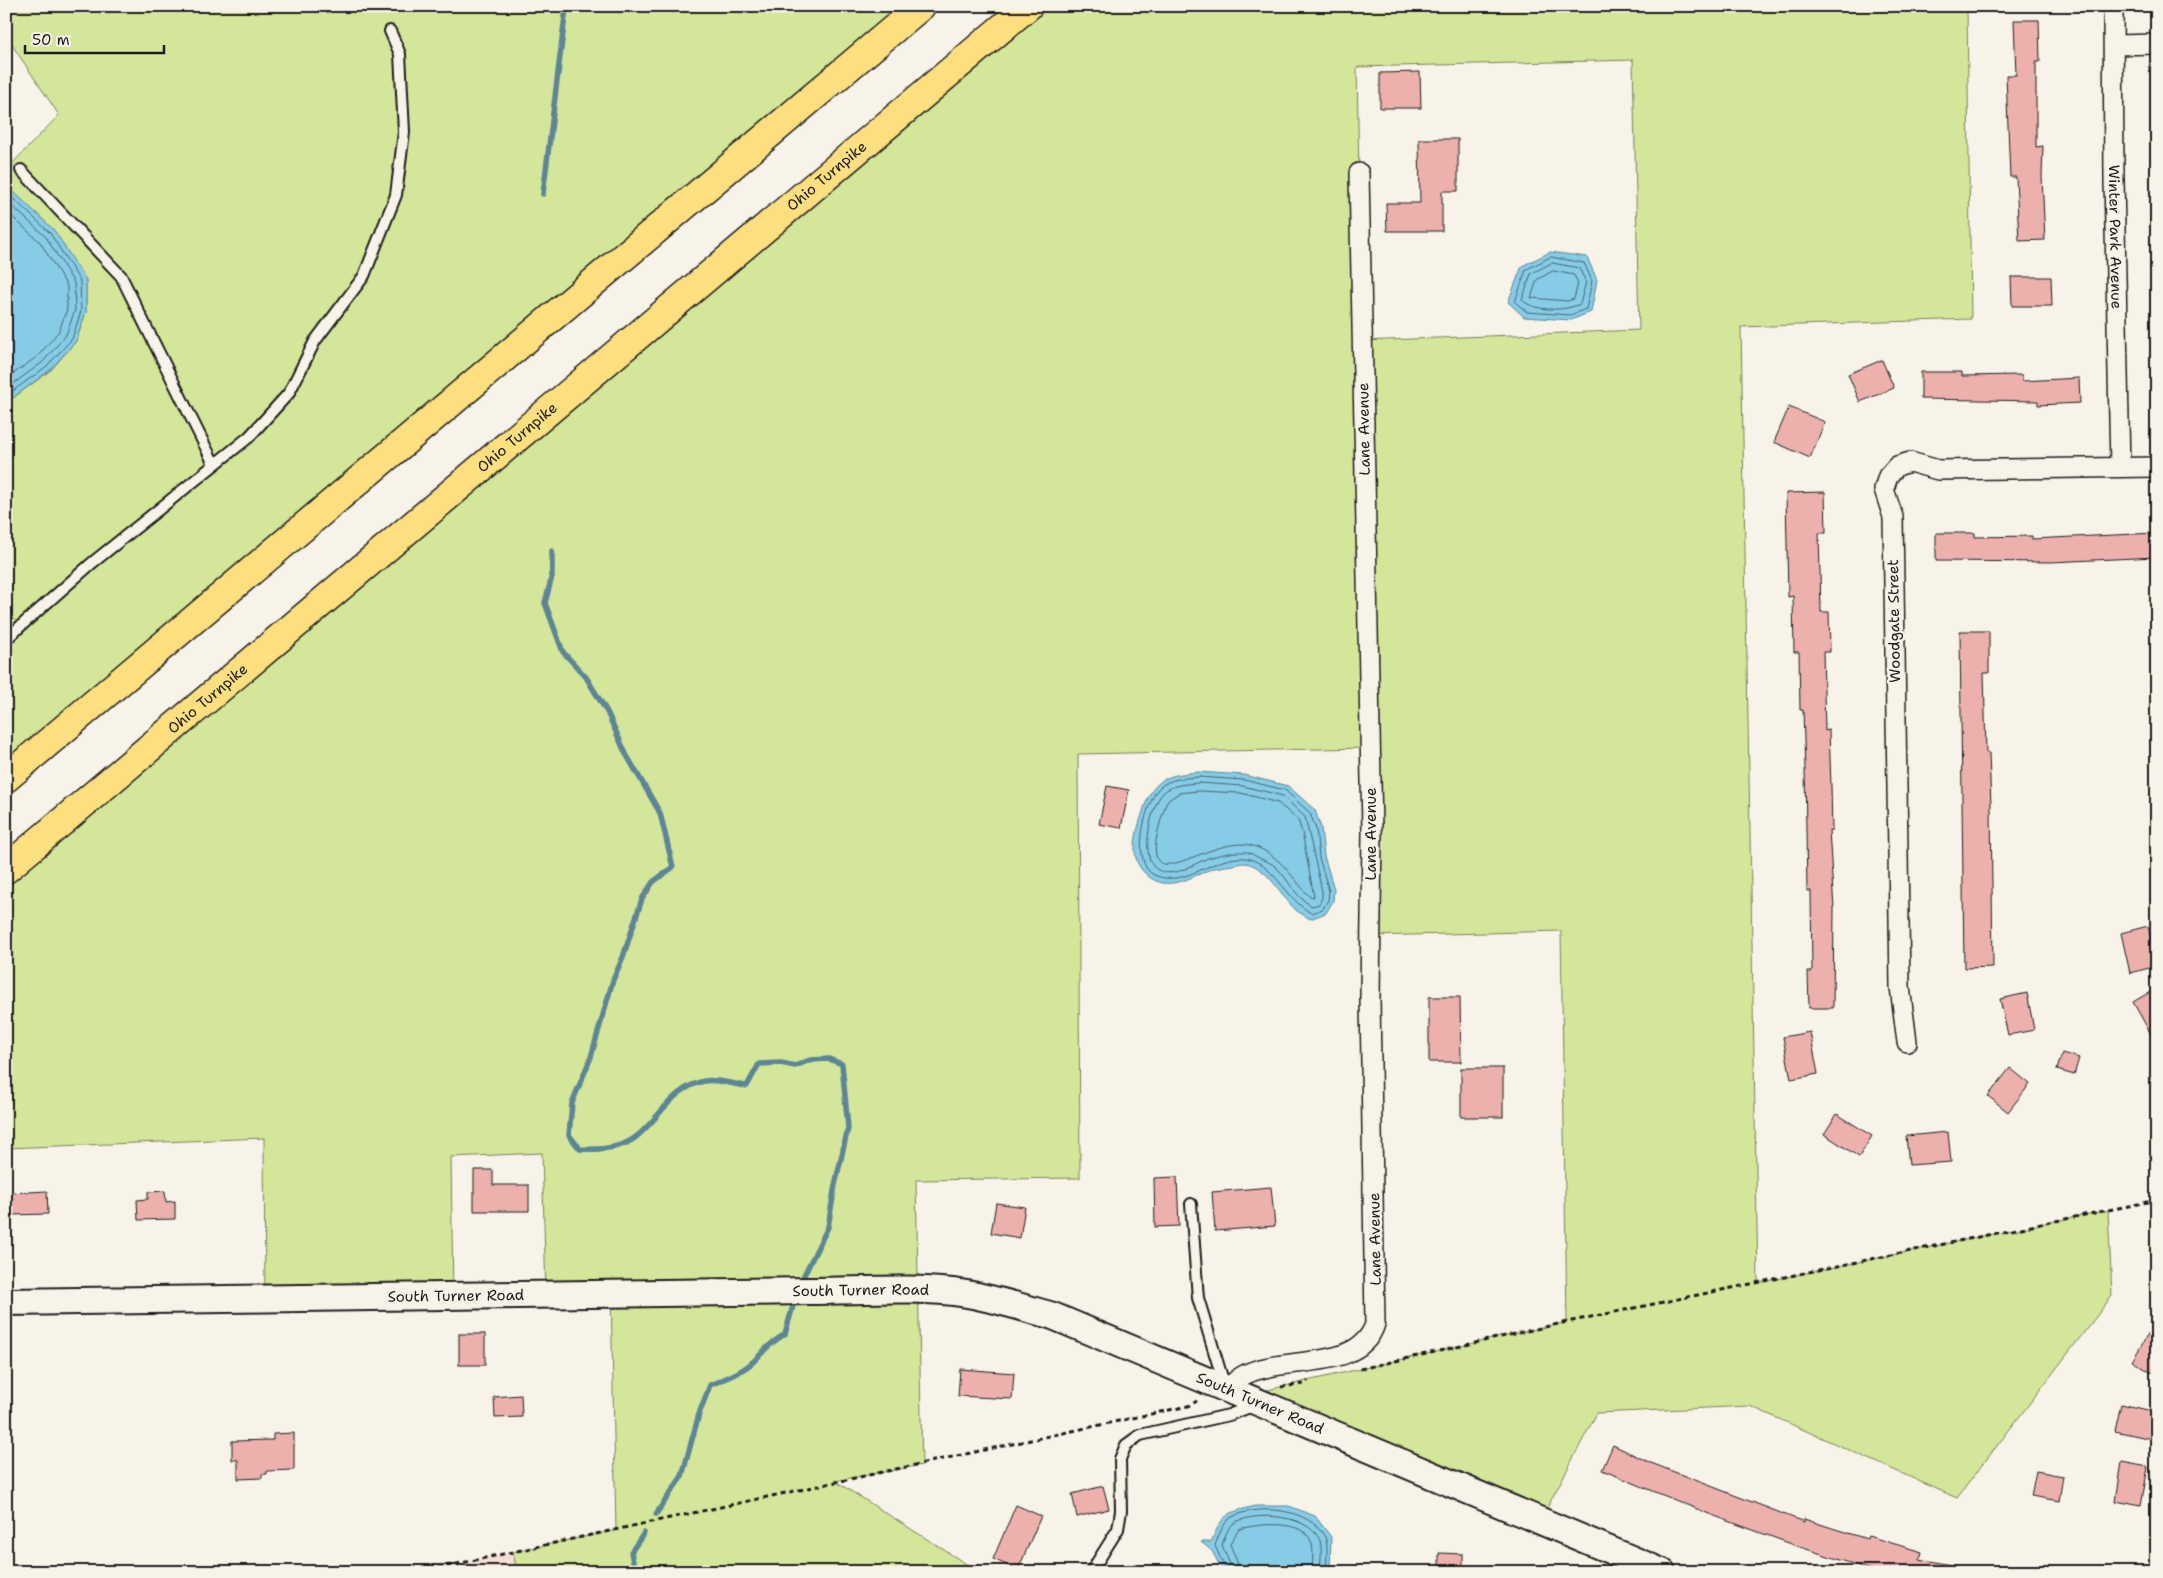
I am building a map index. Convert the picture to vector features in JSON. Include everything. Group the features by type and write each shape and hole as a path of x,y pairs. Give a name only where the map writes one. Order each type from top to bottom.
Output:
{"highway":[{"path":"6,778 921,6"},
{"name":"Ohio Turnpike","path":"6,868 1028,6"}],"street":[{"name":"Winter Park Avenue","path":"2113,6 2120,467"},
{"path":"2114,44 2157,44"},
{"name":"Lane Avenue","path":"1226,1390 1244,1375 1262,1369 1337,1356 1356,1349 1365,1343 1375,1324 1370,998 1371,803 1359,173"},
{"name":"Woodgate Street","path":"1907,1042 1900,987 1893,518 1884,489 1888,476 1897,466 1910,462 1938,470 2157,467"},
{"name":"South Turner Road","path":"6,1302 929,1291 965,1294 1002,1301 1053,1316 1662,1572"}],"lane":[{"path":"6,639 92,563 249,436 288,393 316,342 364,276 396,195 404,132 400,54 390,31"},
{"path":"21,170 121,276 214,464"},
{"path":"1191,1204 1198,1298 1226,1390"},
{"path":"1091,1572 1118,1529 1121,1511 1120,1458 1126,1445 1140,1435 1229,1415 1258,1403"}],"path":[{"path":"1356,1370 1567,1322 2157,1200"},
{"path":"1297,1383 1304,1384 1317,1379"},
{"path":"420,1572 1188,1406 1198,1400 1203,1403"}],"shaded area":[{"path":"513,1552 517,1572 420,1572"}],"green space":[{"path":"6,6 921,6 6,778 6,403 51,370 76,341 86,312 86,280 15,193 6,192 6,170 59,115 6,36"},
{"path":"1028,6 1967,6 1971,319 1741,327 1758,1283 2108,1210 2112,1296 1957,1498 1750,1406 1597,1413 1540,1521 1263,1391 1567,1322 1561,931 1371,936 1370,748 1078,754 1080,1178 916,1180 922,1465 835,1481 979,1572 517,1572 513,1552 616,1530 611,1294 546,1295 542,1153 451,1157 453,1296 265,1298 264,1138 6,1148 6,869","holes":["1633,60 1639,330 1362,341 1357,67"]}],"water":[{"path":"6,192 15,193 54,230 86,280 86,312 76,341 50,370 6,403"},
{"path":"1550,252 1587,257 1597,280 1591,312 1571,320 1524,317 1508,302 1522,266"},
{"path":"1198,772 1244,775 1288,786 1315,810 1321,828 1324,856 1334,889 1333,901 1326,913 1310,919 1300,913 1261,870 1245,863 1214,868 1175,883 1158,882 1150,878 1142,870 1138,863 1135,848 1139,823 1148,798 1158,784 1164,780 1178,775"},
{"path":"1255,1506 1289,1506 1315,1516 1331,1537 1330,1572 1223,1572 1212,1551 1201,1542 1211,1542 1219,1525 1227,1516 1238,1510"}],"building":[{"path":"2014,20 2039,20 2040,62 2036,62 2036,147 2043,146 2042,177 2045,240 2019,241 2016,177 2010,177 2006,75 2016,75"},
{"path":"1420,72 1421,108 1380,108 1380,73"},
{"path":"1419,139 1458,139 1458,191 1442,191 1442,231 1387,231 1386,203 1420,203"},
{"path":"2011,277 2051,277 2052,306 2012,306"},
{"path":"1882,360 1894,388 1860,402 1848,374"},
{"path":"1921,372 1962,372 1962,376 2022,375 2022,381 2079,378 2080,403 2038,405 2038,401 1921,399"},
{"path":"1789,407 1825,422 1810,458 1774,442"},
{"path":"1825,492 1826,533 1819,533 1821,612 1829,612 1830,652 1823,652 1825,731 1829,730 1831,786 1832,830 1829,830 1834,909 1833,1008 1809,1008 1808,972 1812,972 1811,891 1807,891 1803,710 1800,710 1799,652 1794,652 1793,596 1788,597 1786,493"},
{"path":"1936,533 1975,533 1975,537 2032,536 2032,539 2156,533 2156,557 2051,562 1936,561"},
{"path":"1960,631 1989,631 1989,673 1984,673 1986,753 1989,753 1991,806 1993,967 1964,968"},
{"path":"1107,786 1129,790 1121,828 1099,824"},
{"path":"2148,926 2157,966 2130,973 2121,933"},
{"path":"2157,988 2157,1045 2133,1002"},
{"path":"2027,993 2034,1030 2008,1035 2000,999"},
{"path":"1429,997 1460,997 1461,1062 1429,1062"},
{"path":"1810,1032 1818,1074 1791,1079 1783,1037"},
{"path":"2062,1053 2079,1058 2074,1075 2057,1070"},
{"path":"1461,1068 1503,1068 1503,1117 1461,1117"},
{"path":"2010,1068 2030,1084 2008,1112 1988,1096"},
{"path":"1837,1114 1872,1136 1859,1157 1824,1134"},
{"path":"1948,1132 1951,1162 1909,1165 1906,1136"},
{"path":"474,1170 493,1170 493,1185 529,1185 529,1211 474,1211"},
{"path":"1177,1177 1179,1226 1155,1227 1154,1178"},
{"path":"1271,1187 1275,1226 1215,1231 1212,1192"},
{"path":"47,1191 48,1214 12,1215 11,1193"},
{"path":"165,1191 166,1202 175,1201 175,1219 138,1220 137,1200 148,1199 148,1192"},
{"path":"996,1203 1025,1207 1020,1238 991,1233"},
{"path":"2157,1320 2157,1365 2152,1373 2132,1361"},
{"path":"459,1334 485,1334 485,1365 459,1365"},
{"path":"960,1369 1014,1373 1012,1399 958,1396"},
{"path":"521,1395 522,1417 495,1418 494,1397"},
{"path":"2121,1404 2157,1412 2152,1439 2115,1431"},
{"path":"294,1433 294,1470 267,1471 267,1474 262,1474 262,1478 238,1479 238,1460 232,1460 232,1441 273,1440 273,1434"},
{"path":"1613,1445 1651,1463 1804,1522 1804,1519 1867,1539 1868,1536 1922,1552 1920,1559 1951,1565 1950,1572 1878,1572 1797,1546 1709,1514 1602,1470"},
{"path":"2122,1462 2148,1467 2141,1506 2116,1501"},
{"path":"2036,1471 2063,1476 2059,1501 2031,1496"},
{"path":"1103,1486 1109,1509 1077,1517 1072,1494"},
{"path":"1016,1505 1041,1516 1018,1570 993,1559"},
{"path":"1439,1553 1463,1554 1463,1572 1439,1572"}],"waterway":[{"path":"543,194 566,8 564,6"},
{"path":"552,551 552,576 545,603 563,652 586,677 607,712 626,754 660,813 673,867 653,882 642,899 623,957 613,980 591,1057 572,1103 569,1135 580,1149 602,1149 617,1146 636,1137 667,1104 683,1090 693,1085 714,1080 747,1086 759,1064 781,1063 795,1066 810,1060 829,1059 842,1064 848,1128 828,1227 804,1275"},
{"path":"656,1514 682,1476 699,1414 710,1385 745,1368 772,1343 785,1334 793,1306"},
{"path":"639,1572 634,1567 631,1552 644,1533"}]}
